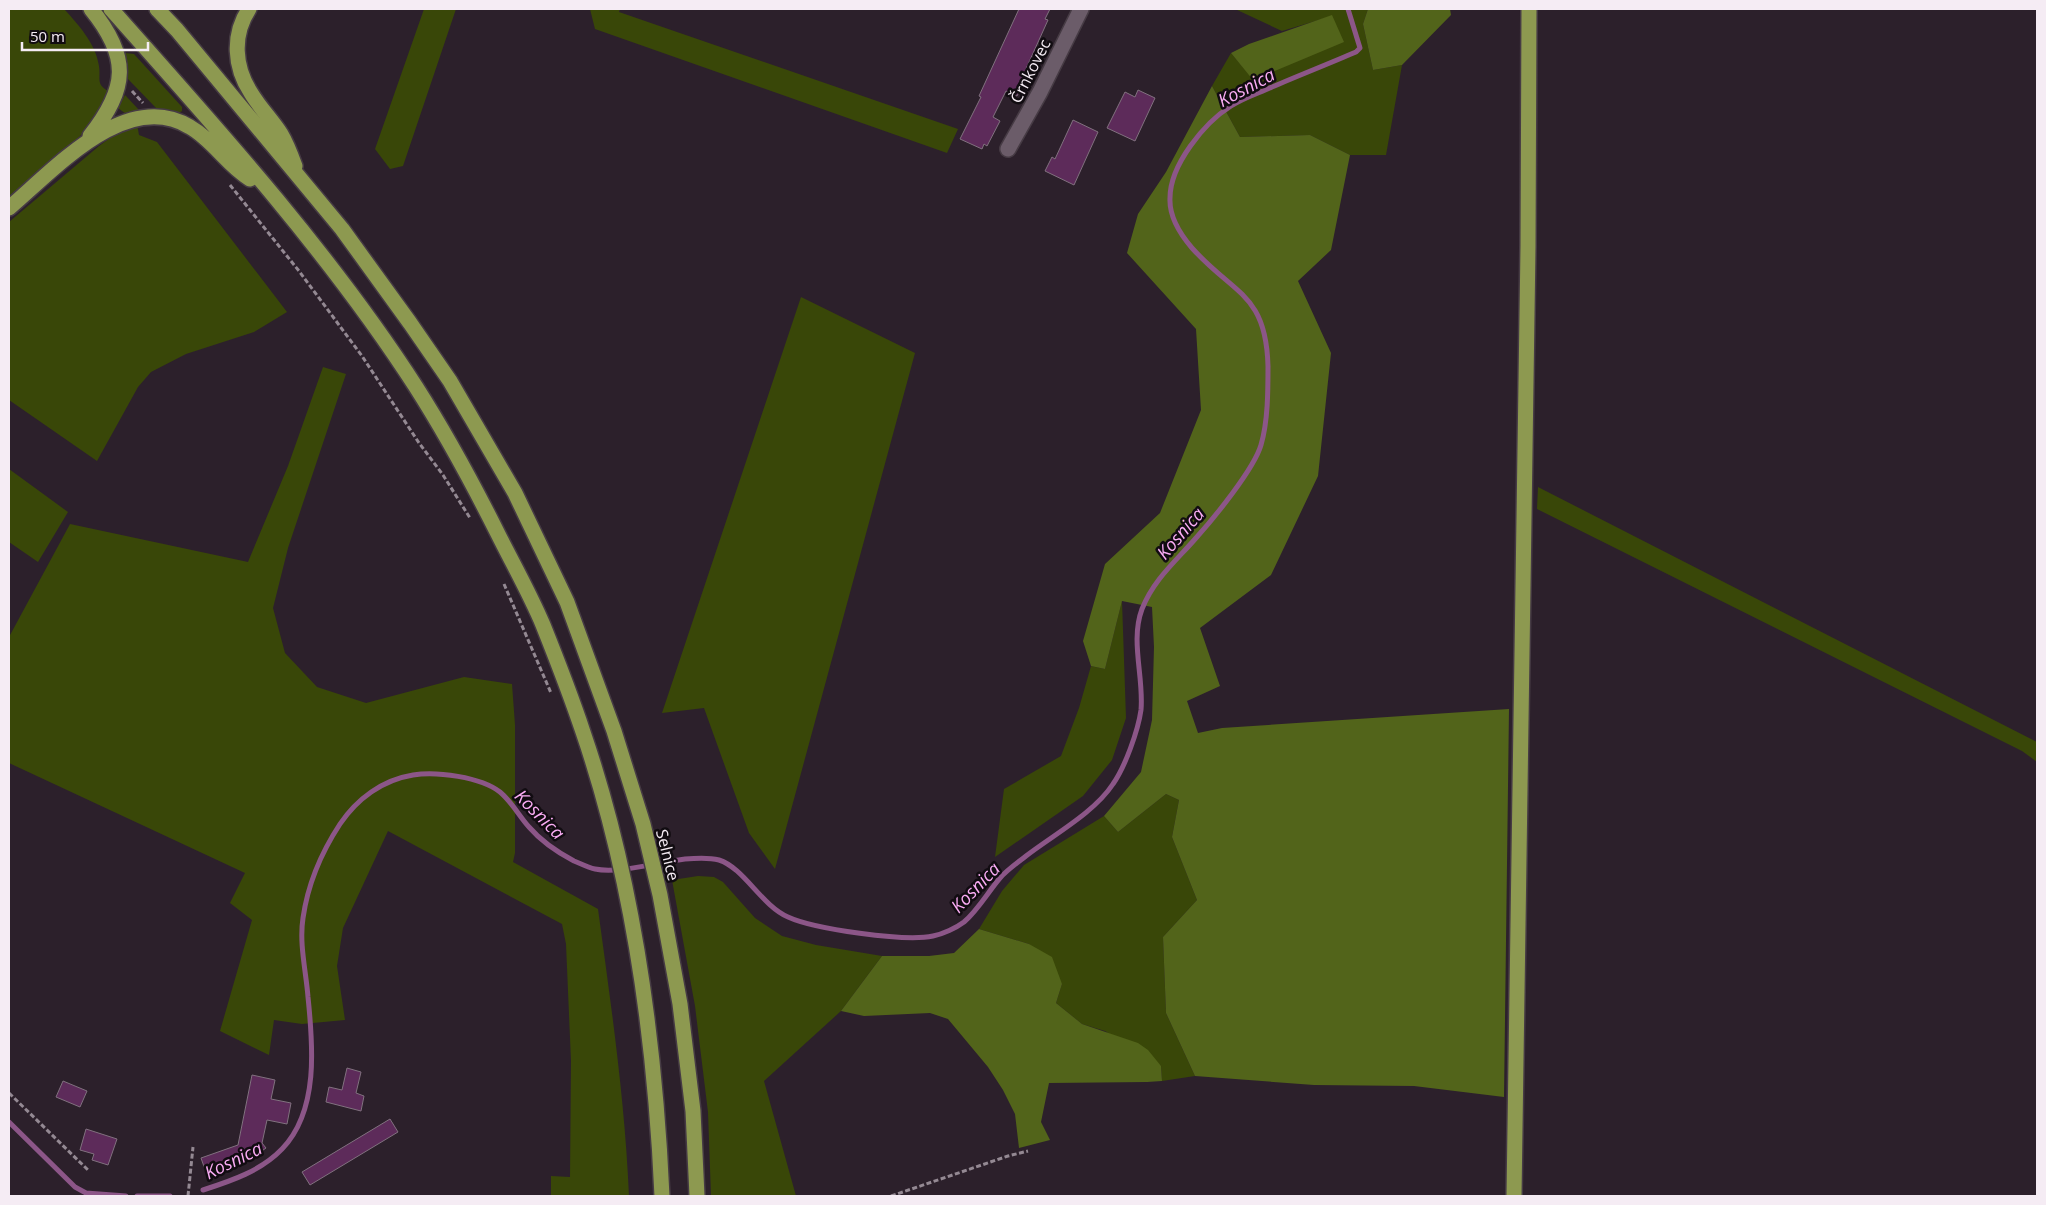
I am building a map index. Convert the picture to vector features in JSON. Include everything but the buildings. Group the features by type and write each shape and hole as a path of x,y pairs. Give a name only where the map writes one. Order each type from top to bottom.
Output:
{"main road":[{"path":"85,143 111,107 118,83 119,66 111,35 91,9"},
{"path":"111,9 268,191 350,294 416,386 484,506 542,622 584,734 612,831 627,901 649,1029 658,1112 662,1196"},
{"name":"Selnice","path":"156,9 342,229 410,323 450,381 515,493 567,602 614,730 643,824 660,895 680,1004 692,1101 696,1196"},
{"path":"249,9 240,25 236,40 237,54 242,72 249,92 282,135 299,177"},
{"path":"1514,1196 1528,248 1528,9"},
{"path":"9,208 85,143 119,124 132,119 147,117 169,118 192,127 225,160 268,191"}],"street":[{"name":"Črnkovec","path":"1008,149 1040,92 1081,9"}],"path":[{"path":"118,83 126,85 144,103 147,117"},
{"path":"228,184 299,271 362,356 419,443 443,475 474,525"},
{"path":"500,575 531,644 552,698"},
{"path":"9,1094 88,1170"},
{"path":"188,1196 193,1147"},
{"path":"891,1196 1028,1151"}],"green space":[{"path":"9,9 64,9 90,42 99,66 100,84 110,92 102,108 79,137 52,162 9,196"},
{"path":"424,9 456,9 403,166 390,169 375,149"},
{"path":"590,9 620,9 619,12 958,129 947,153 595,29"},
{"path":"1235,9 1368,9 1363,24 1373,70 1402,65 1386,155 1350,155 1310,135 1240,137 1212,86 1231,53 1253,79 1332,16 1282,31"},
{"path":"1368,9 1450,9 1451,15 1402,65 1373,70 1363,24"},
{"path":"1332,15 1344,42 1253,80 1231,53 1249,44"},
{"path":"125,53 134,54 182,107 182,111 179,113 158,110 127,78"},
{"path":"1212,86 1240,137 1310,135 1350,155 1331,250 1298,281 1331,353 1318,476 1271,575 1200,628 1220,686 1187,701 1198,733 1222,728 1509,709 1504,1097 1414,1086 1314,1085 1195,1076 1166,1013 1163,937 1197,900 1172,837 1179,800 1166,794 1118,832 1104,816 1141,772 1152,720 1154,647 1152,607 1122,601 1105,669 1091,666 1083,641 1105,564 1160,513 1201,410 1196,329 1127,253 1138,214 1166,172"},
{"path":"125,95 140,111 126,114 118,108"},
{"path":"137,124 139,135 157,142 287,312 254,332 186,354 151,372 138,387 97,461 9,400 9,222 99,146 114,135"},
{"path":"801,297 915,353 775,869 749,833 704,708 662,713"},
{"path":"323,367 346,374 288,548 273,608 285,653 317,687 366,703 464,677 512,684 515,725 515,853 513,862 598,909 621,1088 629,1196 551,1196 551,1176 570,1177 571,1061 566,944 562,924 388,831 343,928 337,966 345,1020 302,1024 274,1020 269,1055 220,1031 252,920 230,903 245,873 9,763 9,637 70,524 248,562 288,466"},
{"path":"9,469 68,512 38,562 9,542"},
{"path":"1538,487 2037,742 2037,762 2022,751 1537,509"},
{"path":"1122,601 1126,718 1112,760 1083,796 995,857 1004,789 1061,756 1079,708 1091,666 1105,669"},
{"path":"1166,794 1179,800 1172,837 1197,900 1163,937 1166,1013 1195,1076 1162,1081 1161,1066 1105,1031 1082,1024 1056,1003 1062,984 1029,944 979,929 1002,891 1024,865 1104,816 1118,832"},
{"path":"698,876 714,877 723,882 755,918 782,936 816,945 882,956 841,1011 764,1081 796,1196 711,1196 708,1112 695,1006 672,880"},
{"path":"979,929 1029,944 1052,957 1062,984 1056,1003 1082,1024 1138,1043 1148,1050 1161,1066 1162,1081 1049,1083 1041,1122 1050,1140 1019,1148 1015,1114 1003,1090 988,1067 948,1019 930,1013 864,1016 841,1011 882,956 929,956 954,953"}],"waterway":[{"name":"Kosnica","path":"203,1190 235,1179 265,1163 274,1157 294,1134 308,1097 311,1077 310,1016 302,938 303,918 308,893 321,857 340,824 362,799 391,781 413,775 434,774 458,776 482,782 500,792 544,842 568,858 590,868 616,870 685,859 715,859 728,864 737,871 769,904 788,917 801,922 838,930 902,937 933,936 949,931 964,922 1006,872 1084,814 1105,795 1122,768 1137,728 1141,710 1137,634 1142,609 1159,579 1213,518 1233,493 1250,467 1261,445 1266,416 1268,366 1266,342 1261,323 1245,297 1207,264 1183,237 1173,218 1170,205 1172,185 1176,172 1190,146 1221,113 1246,98 1356,52 1360,48 1348,9"},
{"name":"Kosnica","path":"9,1122 75,1187 86,1193 126,1196"},
{"name":"Kosnica","path":"137,1196 170,1196"}]}
